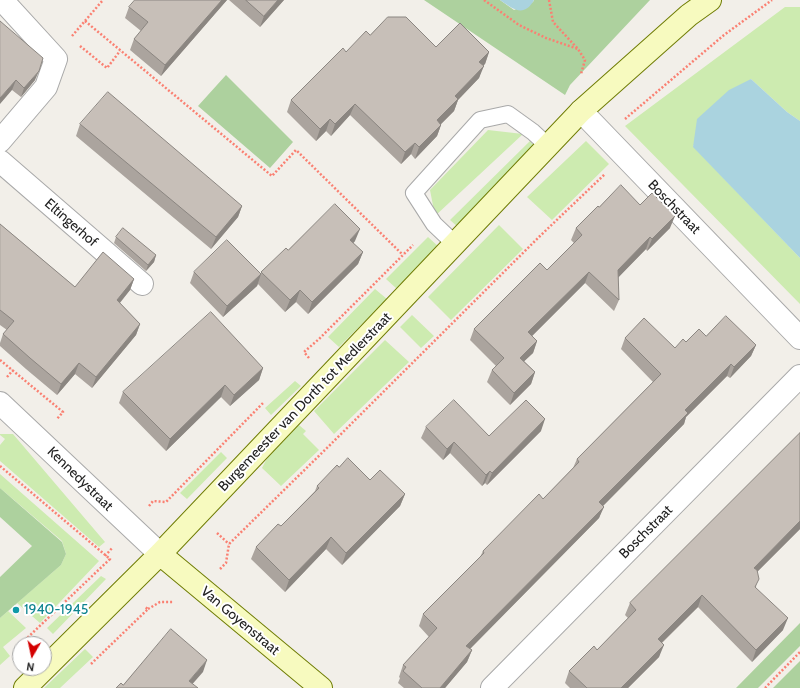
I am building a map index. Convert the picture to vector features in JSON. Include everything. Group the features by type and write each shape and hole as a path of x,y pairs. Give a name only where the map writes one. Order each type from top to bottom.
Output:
{"street":[{"path":"0,140 46,88 56,59 2,0"},
{"name":"Burgemeester van Dorth tot Medlerstraat","path":"25,688 160,554 581,111 689,15 710,0"},
{"name":"Boschstraat","path":"581,111 800,338"},
{"name":"Eltingerhof","path":"0,161 142,284"},
{"name":"Boschstraat","path":"492,688 800,376"},
{"name":"Kennedystraat","path":"0,403 160,554"},
{"name":"Van Goyenstraat","path":"160,554 321,688"}],"lane":[{"path":"455,244 434,224 414,193 480,120 508,114 534,132 548,146"}],"path":[{"path":"75,32 103,0"},
{"path":"484,0 519,24 546,38 578,49"},
{"path":"549,0 553,22 578,49 585,60 581,75"},
{"path":"621,122 724,35 772,0"},
{"path":"85,21 272,176 296,150 403,255"},
{"path":"50,54 66,35 71,38"},
{"path":"77,43 107,68 120,51"},
{"path":"201,589 226,563 229,544 540,236 624,156"},
{"path":"4,380 13,370"},
{"path":"0,466 110,559 29,636"},
{"path":"765,688 800,652"}],"green space":[{"path":"424,0 500,0 514,10 533,2 534,0 650,0 570,85 565,95"},
{"path":"785,7 800,7 800,121 787,112 751,79 693,146 800,258 800,304 625,126"},
{"path":"226,75 293,142 270,168 198,106"},
{"path":"488,130 523,134 435,216 430,190"},
{"path":"530,141 536,148 459,228 450,220"},
{"path":"586,141 609,164 552,220 527,197"},
{"path":"499,225 523,249 451,320 428,297"},
{"path":"428,237 439,247 397,289 386,279"},
{"path":"375,289 387,299 339,347 328,337"},
{"path":"412,315 434,336 421,348 400,327"},
{"path":"385,340 409,362 334,434 314,411"},
{"path":"295,381 301,386 271,415 265,408"},
{"path":"299,425 306,431 303,434 319,450 281,486 262,468 274,450"},
{"path":"0,434 13,434 105,542 99,547 0,461 0,445 5,439"},
{"path":"221,452 227,458 187,499 180,493"},
{"path":"0,474 99,561 40,623 17,603 61,565 66,554 62,541 0,488"},
{"path":"0,488 62,542 66,554 61,565 0,618 0,577 32,546 0,517"},
{"path":"101,576 106,579 53,634 47,628"},
{"path":"8,611 26,628 16,636 12,636 12,640 3,647 10,656 0,665 0,618"},
{"path":"800,623 800,646 758,688 736,688"},
{"path":"85,649 93,657 60,688 44,688"},
{"path":"800,661 800,688 773,688"}],"water":[{"path":"500,0 534,0 526,9 518,10"},
{"path":"751,79 787,112 800,121 800,258 693,147 697,119 729,90"}],"building":[{"path":"135,0 222,0 165,65 134,39 148,22 129,7"},
{"path":"246,0 278,0 264,16"},
{"path":"388,17 406,17 436,47 460,23 489,52 479,62 484,66 455,96 458,99 437,120 441,125 419,147 415,143 405,152 355,104 335,124 330,119 320,129 291,100 343,48 346,52 366,31 370,35"},
{"path":"0,21 43,58 39,71 24,88 16,80 0,98"},
{"path":"108,92 242,206 216,237 80,124"},
{"path":"621,185 640,205 652,193 675,216 652,239 650,237 618,270 619,300 589,272 528,332 537,341 520,358 535,372 514,393 492,370 504,358 474,329 540,263 547,270 582,235 576,228"},
{"path":"335,204 360,229 350,240 363,252 312,302 300,290 290,300 261,272 286,248 288,250"},
{"path":"0,224 75,287 103,252 134,279 117,300 140,324 96,377 79,363 61,384 3,334 14,321 0,310"},
{"path":"123,228 156,255 148,265 116,237"},
{"path":"227,240 261,274 227,306 194,272"},
{"path":"211,312 263,368 234,395 225,385 170,439 123,392"},
{"path":"726,316 756,345 734,367 731,364 685,410 688,413 599,502 604,507 466,646 472,650 440,688 422,688 403,671 406,667 403,665 437,628 423,614 484,553 483,551 539,494 543,499 579,462 577,459 661,374 625,338 644,318 675,348 683,339 686,342 699,329 706,336"},
{"path":"454,400 489,436 526,400 545,419 492,473 490,471 486,475 454,442 447,449 426,427"},
{"path":"800,433 800,521 754,568 757,570 759,579 755,587 788,618 756,650 702,595 658,639 664,645 621,688 587,688 569,671 594,646 597,650 636,610 630,603"},
{"path":"348,458 370,480 380,470 405,494 346,553 331,537 289,580 256,547 278,524 281,526 319,488 317,486 337,465 339,467"},
{"path":"171,629 207,660 189,681 198,688 116,688 121,683 123,685"}],"place":[{"name":"1940-1945","path":"16,610"}]}
